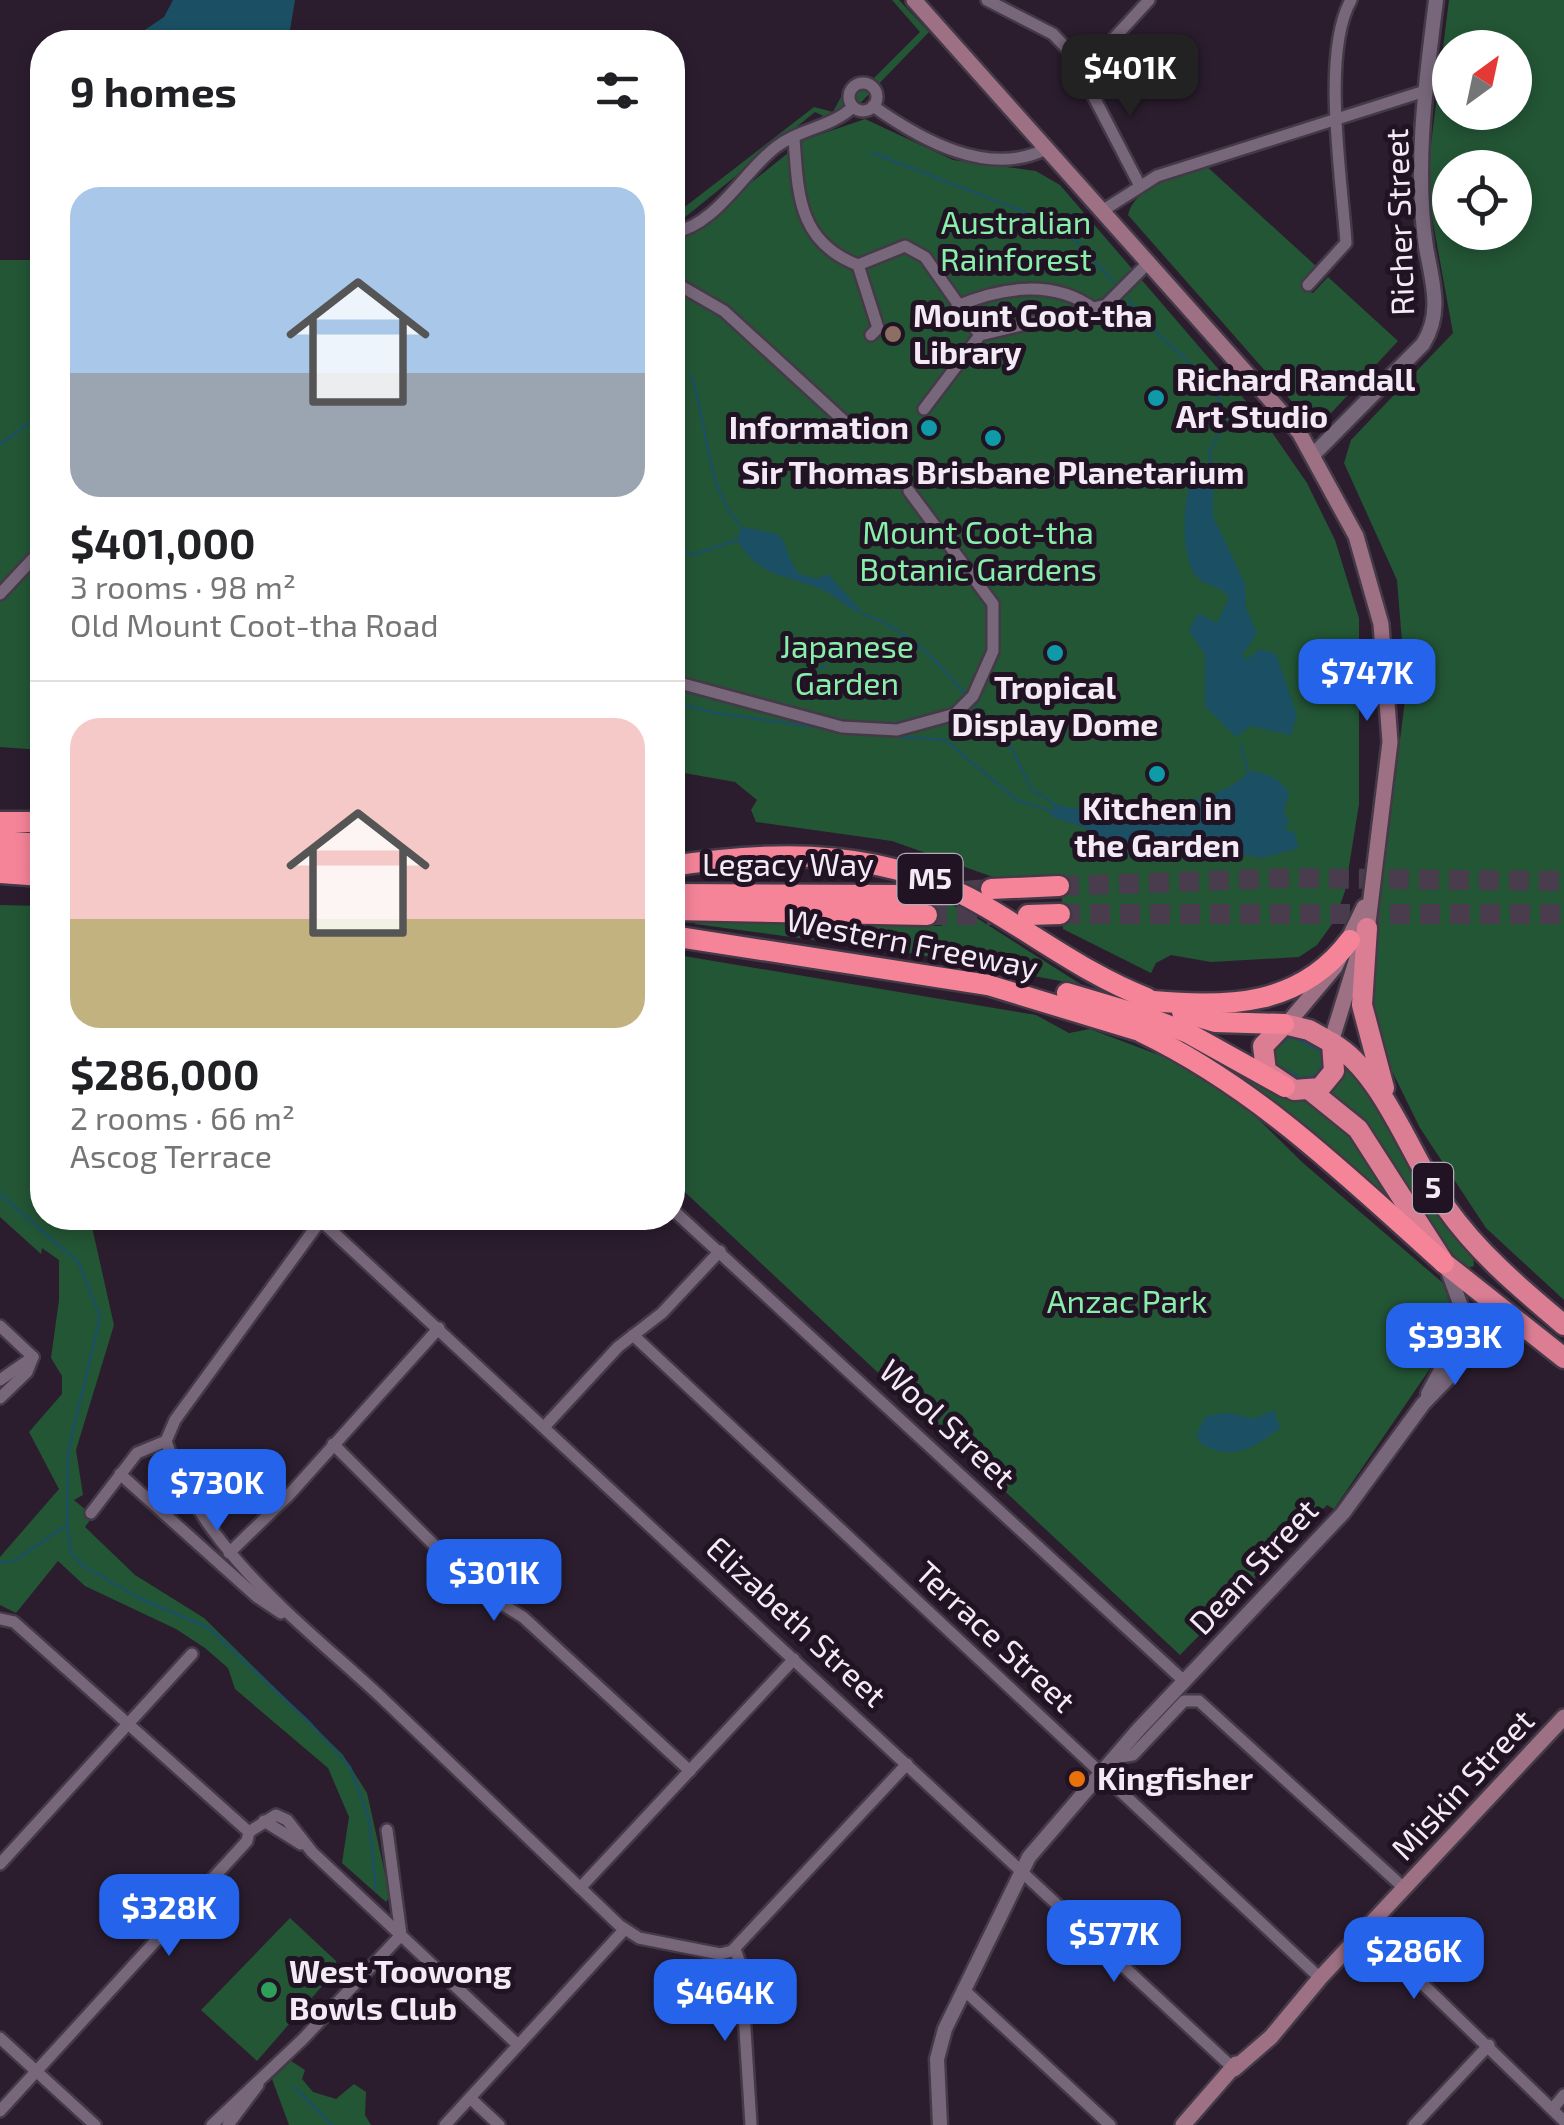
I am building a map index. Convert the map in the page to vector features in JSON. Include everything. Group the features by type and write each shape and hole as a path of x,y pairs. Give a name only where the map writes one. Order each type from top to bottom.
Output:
{"highway":[{"path":"0,822 30,822"},
{"path":"0,841 30,843"},
{"name":"Western Freeway","path":"685,865 800,854 854,858 902,870 965,895 1145,1013 1216,1072 1268,1108 1445,1264"},
{"path":"0,855 30,857"},
{"path":"0,872 30,875"},
{"name":"M5","path":"991,889 1059,886"},
{"name":"Legacy Way","path":"685,894 903,895"},
{"name":"Legacy Way","path":"685,910 928,916"},
{"path":"1028,914 1060,914"},
{"path":"1145,1013 1222,1006 1274,996 1321,972 1358,934"},
{"path":"1358,934 1362,1005 1395,1124"},
{"name":"Western Freeway","path":"685,938 988,985 1042,987 1145,1013 1215,1022 1286,1024"},
{"path":"1145,1013 1199,1038 1285,1087 1312,1091 1358,1129 1445,1264 1564,1358"},
{"path":"1285,1087 1268,1074 1262,1058 1266,1040 1286,1024"},
{"name":"5","path":"1286,1024 1331,1042 1364,1070 1432,1188 1469,1238 1564,1325"},
{"path":"1312,1091 1333,1076 1336,1060 1331,1042"},
{"path":"1499,1309 1564,1346"}],"main road":[{"path":"914,0 1299,432 1314,454 1362,553 1387,665 1390,742 1370,894 1331,1042"},
{"path":"1286,1024 1358,934"},
{"name":"Miskin Street","path":"1183,2125 1271,2037 1320,1978 1564,1717"}],"street":[{"path":"987,0 1053,34 1083,72 1140,184"},
{"path":"1083,72 1148,0"},
{"path":"1308,285 1346,243 1337,116 1338,23 1350,0"},
{"name":"Richer Street","path":"1314,454 1423,344 1434,324 1436,308 1421,214 1425,91 1436,0"},
{"path":"853,107 850,90 861,83 874,88 873,106"},
{"path":"1102,211 1140,184 1337,116 1425,91"},
{"path":"873,106 926,140 962,154 1028,157 1046,149"},
{"path":"685,227 705,217 776,148 820,129 853,107 866,110 873,106"},
{"path":"794,138 800,210 844,260 858,265 906,246 925,257 980,335"},
{"path":"924,409 980,335 1106,305 1147,264"},
{"path":"858,265 877,318 878,328 871,336"},
{"path":"685,289 724,311 844,421"},
{"path":"957,306 1006,289 1072,293 1094,309"},
{"path":"685,684 842,727 898,730 955,714 973,696 993,651 993,604 909,490"},
{"path":"0,594 30,562"},
{"name":"Wool Street","path":"685,1220 1184,1682"},
{"path":"311,1230 175,1420 166,1441 175,1468 229,1553 294,1620 624,1930 644,1940 715,1953 735,1949 908,1764"},
{"name":"Elizabeth Street","path":"331,1230 1234,2070"},
{"path":"545,1426 720,1251"},
{"path":"1445,1264 1462,1315 1452,1352"},
{"name":"Dean Street","path":"1424,1404 1452,1352 1499,1309"},
{"path":"0,1326 33,1357"},
{"path":"229,1553 288,1496 440,1328"},
{"name":"Terrace Street","path":"633,1335 1320,1978"},
{"name":"Dean Street","path":"940,2125 938,2050 1021,1871 1113,1758 1343,1513 1471,1337"},
{"path":"0,1380 33,1357"},
{"path":"0,1398 24,1375 33,1357"},
{"path":"91,1513 140,1450 166,1441"},
{"path":"332,1444 480,1591 524,1617 690,1771"},
{"path":"120,1474 257,1597 294,1620"},
{"path":"0,1619 14,1622 249,1832"},
{"path":"0,1864 192,1654"},
{"path":"580,1888 794,1659"},
{"name":"Dean Street","path":"1113,1758 1134,1755 1184,1702 1200,1701 1404,1888"},
{"path":"0,2111 240,1848 249,1832 264,1821 312,1852 518,2044"},
{"path":"387,1830 401,1936"},
{"path":"1366,1929 1564,2120"},
{"path":"444,2125 624,1930"},
{"path":"213,2125 401,1936"},
{"path":"735,1949 741,1966 751,2125"},
{"path":"963,1989 1110,2125"},
{"path":"0,2038 94,2125"},
{"path":"1414,2125 1490,2045"},
{"path":"228,2125 252,2099 260,2081"},
{"path":"1554,2107 1564,2095"},
{"path":"470,2098 499,2125"}],"green space":[{"name":"Mount Coot-tha Botanic Gardens","path":"892,0 899,0 929,32 840,124 815,112 685,217 685,207 814,107 833,112 850,80 872,80 920,32"},
{"path":"1449,0 1564,0 1564,1300 1486,1228 1420,1128 1389,1065 1369,988 1406,692 1397,580 1344,463 1351,440 1453,333 1438,250 1532,250 1532,150 1432,150 1432,217 1426,184 1433,130 1532,130 1532,30 1445,30"},
{"name":"Mount Coot-tha Botanic Gardens","path":"865,119 953,160 1036,171 1060,185 1269,428 1307,483 1335,540 1359,618 1359,804 1345,891 1335,920 1317,945 1299,957 1211,962 1171,955 1156,963 1151,973 1063,929 1061,878 993,877 892,841 756,822 751,810 757,800 735,782 685,773 685,227 690,232 804,140"},
{"path":"1203,163 1316,266 1301,282 1303,290 1313,293 1328,277 1398,341 1320,425 1311,423 1128,215 1148,189"},
{"path":"0,260 30,260 30,749 0,747"},
{"path":"897,882 966,911 1082,985 909,953 695,924 695,919 942,926 923,899"},
{"path":"0,905 30,906 30,1230 93,1230 114,1325 76,1450 83,1495 74,1500 93,1516 85,1527 135,1575 204,1618 343,1755 367,1793 390,1896 386,1902 342,1863 349,1817 328,1768 235,1689 228,1668 205,1648 176,1629 85,1586 58,1561 16,1613 0,1605 0,1557 59,1489 29,1432 62,1394 62,1376 51,1358 59,1300 59,1260 42,1248 41,1254 0,1217"},
{"name":"Anzac Park","path":"685,956 1036,1015 1069,1033 1090,1029 1183,1064 1248,1109 1303,1163 1443,1283 1453,1313 1451,1338 1334,1509 1327,1505 1180,1655 685,1192"},
{"path":"1299,1033 1327,1051 1322,1077 1301,1083 1269,1064 1278,1035"},
{"path":"1198,1049 1291,1097 1316,1100 1339,1114 1405,1215 1284,1111"},
{"path":"1345,1063 1362,1076 1435,1202 1473,1256 1474,1266 1463,1269 1365,1129 1327,1095 1341,1081"},
{"name":"West Toowong Bowls Club","path":"290,1918 336,1961 336,1970 257,2061 201,2010"},
{"path":"291,2061 305,2070 302,2079 313,2092 336,2099 354,2084 366,2092 365,2115 371,2125 289,2125 272,2079"}],"water":[{"path":"173,0 295,0 290,30 145,30 164,17"},
{"path":"1213,472 1213,516 1245,584 1246,608 1257,633 1242,656 1247,659 1260,649 1276,654 1297,715 1291,735 1250,726 1236,737 1205,706 1205,655 1189,630 1198,613 1217,623 1229,598 1196,576 1187,555 1184,526 1194,474"},
{"path":"741,527 777,535 798,573 816,579 828,574 864,614 816,587 757,564 737,540"},
{"path":"1248,771 1272,777 1289,793 1284,812 1290,823 1284,826 1288,832 1293,830 1299,848 1262,858 1211,848 1119,847 1083,827 1050,816 1055,804 1098,810 1187,801 1234,784"},
{"path":"1274,1410 1280,1428 1251,1447 1231,1452 1199,1442 1197,1433 1206,1416 1229,1413 1254,1419"}],"waterway":[{"path":"873,153 1027,213 1077,242 1114,282"},
{"path":"1129,300 1206,382 1227,418 1209,452 1213,472"},
{"path":"691,375 720,494 741,526"},
{"path":"0,444 30,423"},
{"path":"685,552 692,555 737,540"},
{"path":"864,614 920,646 965,694"},
{"path":"820,669 826,665"},
{"path":"685,705 833,730"},
{"path":"975,706 1012,749 1032,790 1055,804"},
{"path":"861,734 945,740 1017,800 1051,811"},
{"path":"1241,746 1248,771"},
{"path":"1291,1037 1320,1050 1323,1064 1316,1075 1302,1078 1276,1065 1274,1048 1291,1037"},
{"path":"0,1194 30,1220"},
{"path":"41,1230 79,1263 100,1317 68,1452 67,1525 71,1554 85,1567 139,1598 209,1628 310,1723 350,1767 369,1819 376,1890"},
{"path":"0,1563 16,1560 65,1526"},
{"path":"294,2087 332,2125"}],"tunnel":[{"path":"1059,886 1290,878 1564,881"},
{"path":"903,895 991,889"},
{"path":"1060,914 1564,914"},
{"path":"927,915 1006,915"}],"place":[{"name":"Mount Coot-tha Library","path":"893,334"},
{"name":"Richard Randall Art Studio","path":"1156,398"},
{"name":"Information","path":"929,428"},
{"name":"Sir Thomas Brisbane Planetarium","path":"993,438"},
{"name":"Tropical Display Dome","path":"1055,653"},
{"name":"Kitchen in the Garden","path":"1157,774"},
{"name":"Kingfisher","path":"1077,1779"},
{"name":"West Toowong Bowls Club","path":"269,1990"}],"park label":[{"name":"Australian Rainforest","path":"1016,242"},
{"name":"Japanese Garden","path":"847,666"}]}
